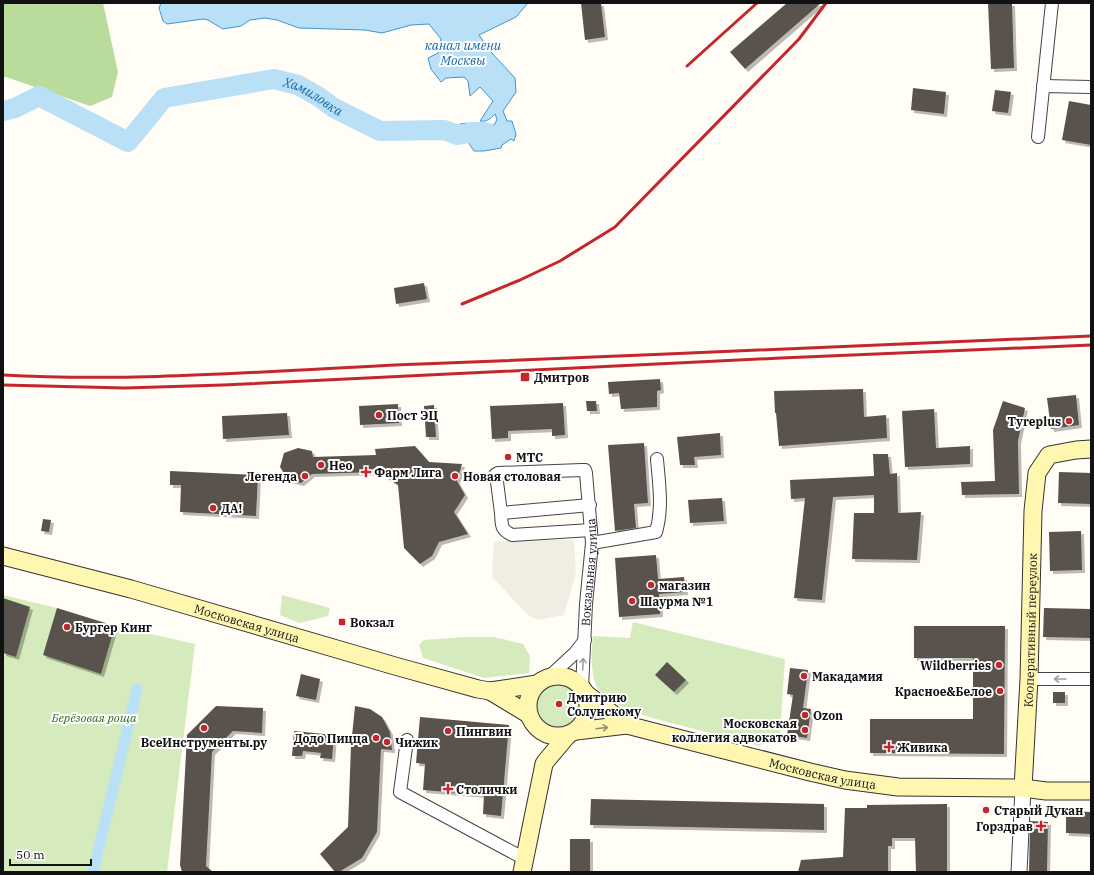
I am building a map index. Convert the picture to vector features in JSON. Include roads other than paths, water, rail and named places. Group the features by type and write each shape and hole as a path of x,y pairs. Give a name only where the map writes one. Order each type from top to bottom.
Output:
{"main road":[{"name":"Кооперативный переулок","path":"1023,788 1029,679 1033,511 1037,473 1049,455 1091,449"},
{"name":"Московская улица","path":"3,556 131,589 478,689 490,691 559,676 567,677 574,681 584,691 627,725"},
{"path":"543,680 529,696 527,705 546,761"},
{"name":"Московская улица","path":"490,691 532,721 543,733 550,736 558,737 572,733 627,725 778,765 845,780 898,787 1023,788 1046,791 1091,791"},
{"path":"523,866 546,761 572,733 583,724 588,707 584,691"}],"street":[{"path":"1038,137 1052,3"},
{"path":"1043,86 1091,87"},
{"path":"592,543 656,532 660,518 660,492 657,459"},
{"name":"Вокзальная улица","path":"584,691 586,604 592,543 590,505 585,470 498,472 496,474 502,513 590,505"},
{"path":"502,513 502,526 505,531 512,535 591,530"},
{"path":"543,680 575,653 585,640"},
{"path":"1029,679 1091,679"},
{"path":"407,740 400,792 523,866"},
{"path":"1019,872 1023,788"}],"water":[{"name":"канал имени Москвы","path":"161,3 528,3 516,17 479,35 491,52 515,78 516,92 503,111 507,121 512,121 516,134 514,141 511,139 502,145 501,148 474,151 464,136 458,135 460,124 472,124 484,128 495,124 497,119 495,114 488,120 480,121 493,101 480,87 470,96 468,81 464,77 446,78 441,82 431,69 428,58 438,53 441,39 429,24 411,25 382,33 365,30 299,28 277,20 265,18 250,20 241,26 223,29 208,20 203,19 167,24 163,21 159,8"}],"waterway":[{"name":"Хамиловка","path":"3,111 15,108 39,96 128,142 164,98 274,79 298,85 334,108 380,131 444,130 458,135 473,132 486,132"},
{"path":"93,872 137,689"}],"railway":[{"path":"687,66 757,3"},
{"path":"462,304 520,280 560,261 615,227 799,39 826,3"},
{"path":"3,375 58,377 169,376 391,365 1091,336"},
{"path":"3,385 125,388 223,385 781,358 1091,345"}],"place":[{"name":"Дмитров","path":"525,377"},
{"name":"Пост ЭЦ","path":"379,415"},
{"name":"Tyreplus","path":"1069,421"},
{"name":"МТС","path":"508,457"},
{"name":"Нео","path":"321,465"},
{"name":"Фарм Лига","path":"366,472"},
{"name":"Легенда","path":"305,476"},
{"name":"Новая столовая","path":"455,476"},
{"name":"ДА!","path":"213,508"},
{"name":"магазин","path":"651,585"},
{"name":"Шаурма №1","path":"632,601"},
{"name":"Вокзал","path":"342,622"},
{"name":"Бургер Кинг","path":"67,627"},
{"name":"Wildberries","path":"999,665"},
{"name":"Макадамия","path":"804,676"},
{"name":"Красное&Белое","path":"1000,691"},
{"name":"Дмитрию Солунскому","path":"559,704"},
{"name":"Ozon","path":"805,715"},
{"name":"ВсеИнструменты.ру","path":"204,728"},
{"name":"Московская коллегия адвокатов","path":"805,730"},
{"name":"Пингвин","path":"448,731"},
{"name":"Додо Пицца","path":"376,738"},
{"name":"Чижик","path":"387,742"},
{"name":"Живика","path":"889,747"},
{"name":"Столички","path":"448,789"},
{"name":"Старый Дукан","path":"986,810"},
{"name":"Горздрав","path":"1041,826"}],"park label":[{"name":"Берёзовая роща","path":"94,717"}]}
